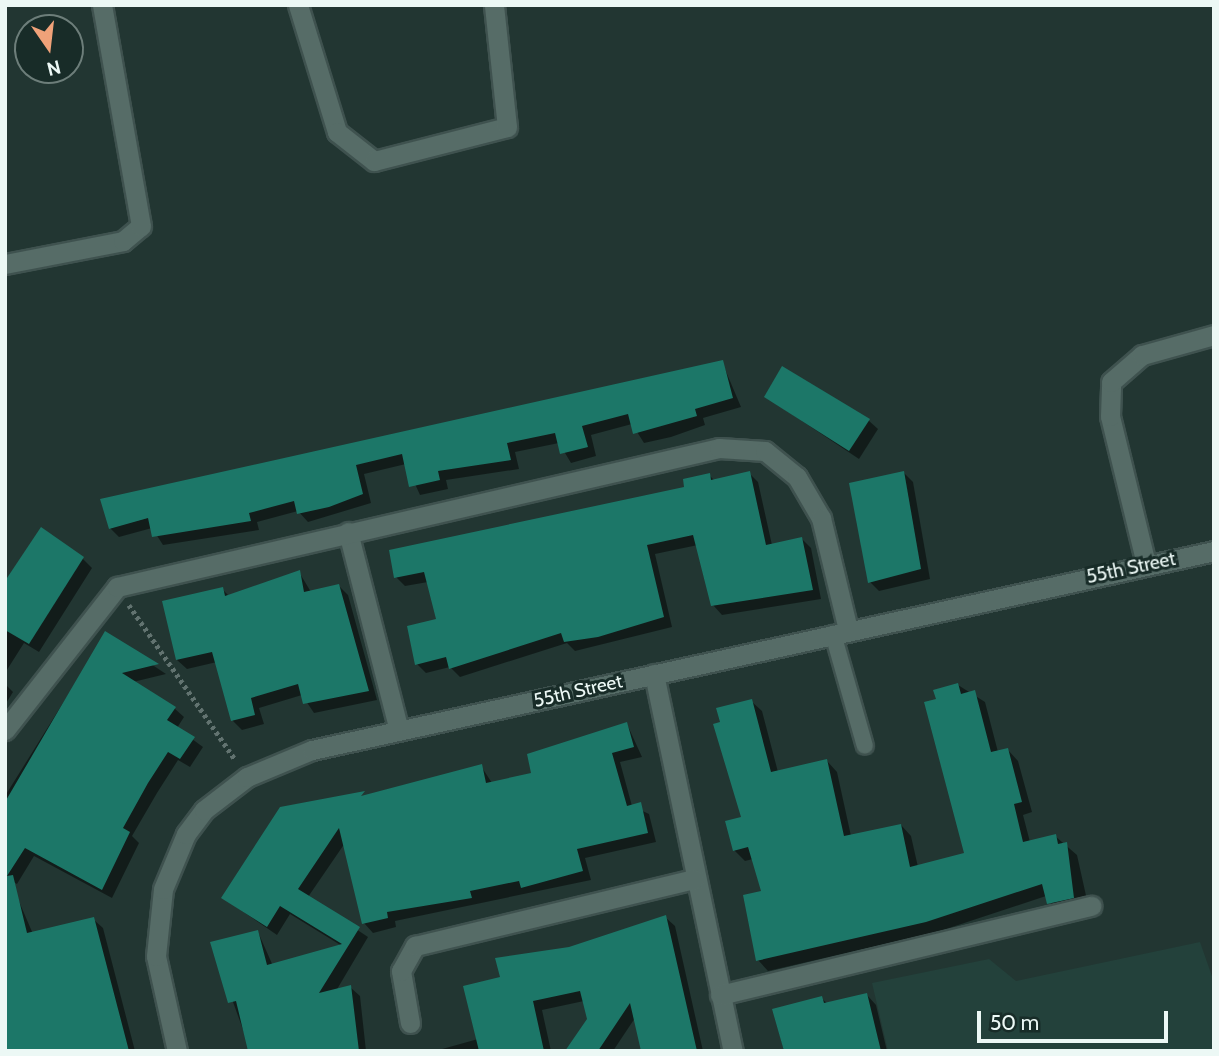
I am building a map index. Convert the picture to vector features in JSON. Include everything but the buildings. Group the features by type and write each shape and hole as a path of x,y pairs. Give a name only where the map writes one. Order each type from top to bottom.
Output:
{"street":[{"path":"5,264 123,241 141,226 102,5"},
{"path":"298,5 337,131 373,161 507,127 494,5"},
{"path":"1146,564 1110,416 1111,382 1142,355 1214,335"},
{"path":"5,730 117,587 719,448 750,447 778,458 813,500 841,632"},
{"path":"348,532 399,731"},
{"name":"55th Street","path":"177,1051 156,956 163,889 186,834 204,810 247,777 312,750 1214,551"},
{"path":"654,674 694,879 733,1051"},
{"path":"410,1023 401,971 415,946 694,879"},
{"path":"720,995 1092,906"}],"lane":[{"path":"841,632 865,746"}],"path":[{"path":"117,587 247,777"}],"shaded area":[{"path":"1200,942 1214,982 1214,1051 888,1051 872,983 989,959 1016,981"}]}
